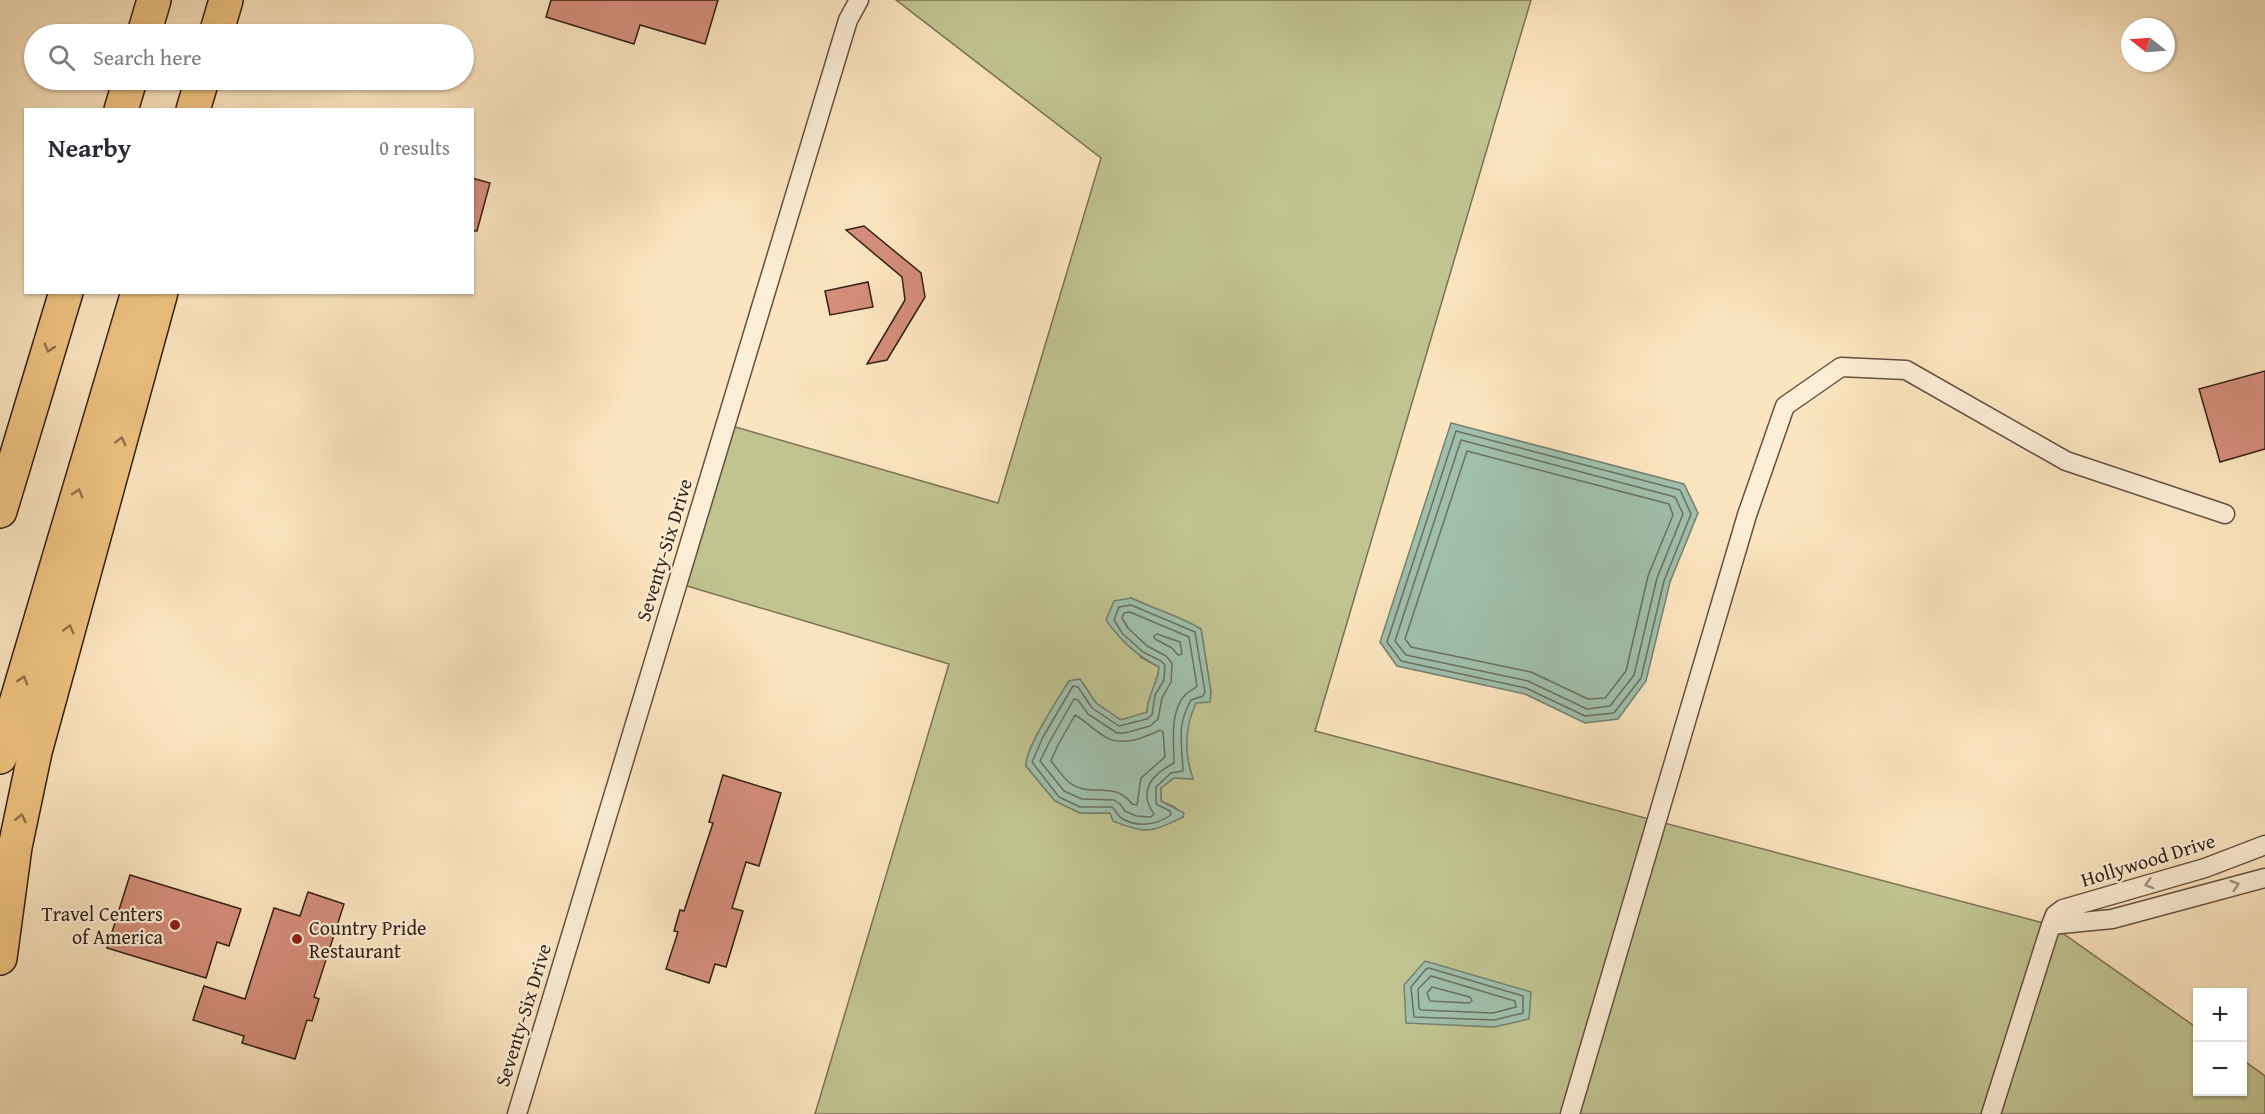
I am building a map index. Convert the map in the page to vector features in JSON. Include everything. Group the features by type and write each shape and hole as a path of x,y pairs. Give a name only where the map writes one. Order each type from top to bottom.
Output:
{"highway":[{"path":"147,24 153,0"},
{"path":"219,24 226,0"},
{"path":"122,108 127,90"},
{"path":"194,108 199,90"},
{"path":"0,511 65,294"},
{"path":"0,756 137,294"},
{"path":"0,958 15,847 35,752 160,294"}],"street":[{"name":"Seventy-Six Drive","path":"517,1114 844,31 859,0"},
{"path":"1569,1114 1747,515 1785,406 1841,367 1906,370 2066,461 2225,514"},
{"name":"Hollywood Drive","path":"1991,1114 2055,915 2063,909 2205,868 2265,845"},
{"path":"2051,926 2112,919 2265,878"}],"green space":[{"path":"896,0 1531,0 1315,731 2051,925 2193,1025 2193,1096 2247,1096 2247,1063 2265,1076 2265,1114 815,1114 949,664 677,583 725,424 998,503 1101,158","holes":["1131,598 1201,629 1211,692 1195,704 1187,721 1188,761 1193,779 1174,778 1161,788 1161,801 1175,807 1183,817 1164,825 1149,829 1134,828 1114,821 1110,813 1080,813 1055,801 1026,766 1037,735 1069,681 1080,679 1096,703 1121,720 1147,713 1159,667 1140,657"]}],"water":[{"path":"1451,423 1684,484 1698,513 1670,582 1646,681 1618,719 1585,723 1525,694 1397,666 1380,642"},
{"path":"1131,598 1201,629 1211,692 1210,702 1196,703 1189,722 1187,750 1193,779 1174,778 1161,788 1161,801 1184,813 1183,817 1149,830 1113,821 1110,813 1080,813 1055,801 1026,766 1030,748 1036,736 1069,681 1080,679 1096,703 1121,720 1147,712 1159,667 1129,647 1106,620 1114,601"},
{"path":"1425,961 1531,992 1529,1019 1494,1027 1406,1023 1404,985"}],"building":[{"path":"551,0 718,0 705,44 640,25 634,44 546,17"},
{"path":"474,179 490,183 477,231 474,231"},
{"path":"864,226 921,273 925,297 887,360 867,364 905,300 902,277 846,230"},
{"path":"868,282 873,307 830,315 825,291"},
{"path":"2265,371 2265,449 2220,462 2199,389"},
{"path":"723,775 781,793 759,866 746,862 732,908 743,911 726,967 715,964 709,983 666,969 678,932 674,931 680,910 684,911 713,823 709,822"},
{"name":"Travel Centers of America","path":"130,875 241,909 229,946 217,942 206,978 107,948"},
{"path":"308,892 344,904 314,997 319,999 312,1021 307,1020 295,1059 242,1043 244,1036 193,1020 204,986 245,999 274,908 300,916"}],"place":[{"name":"Travel Centers of America","path":"175,925"},
{"name":"Country Pride Restaurant","path":"297,939"}]}
